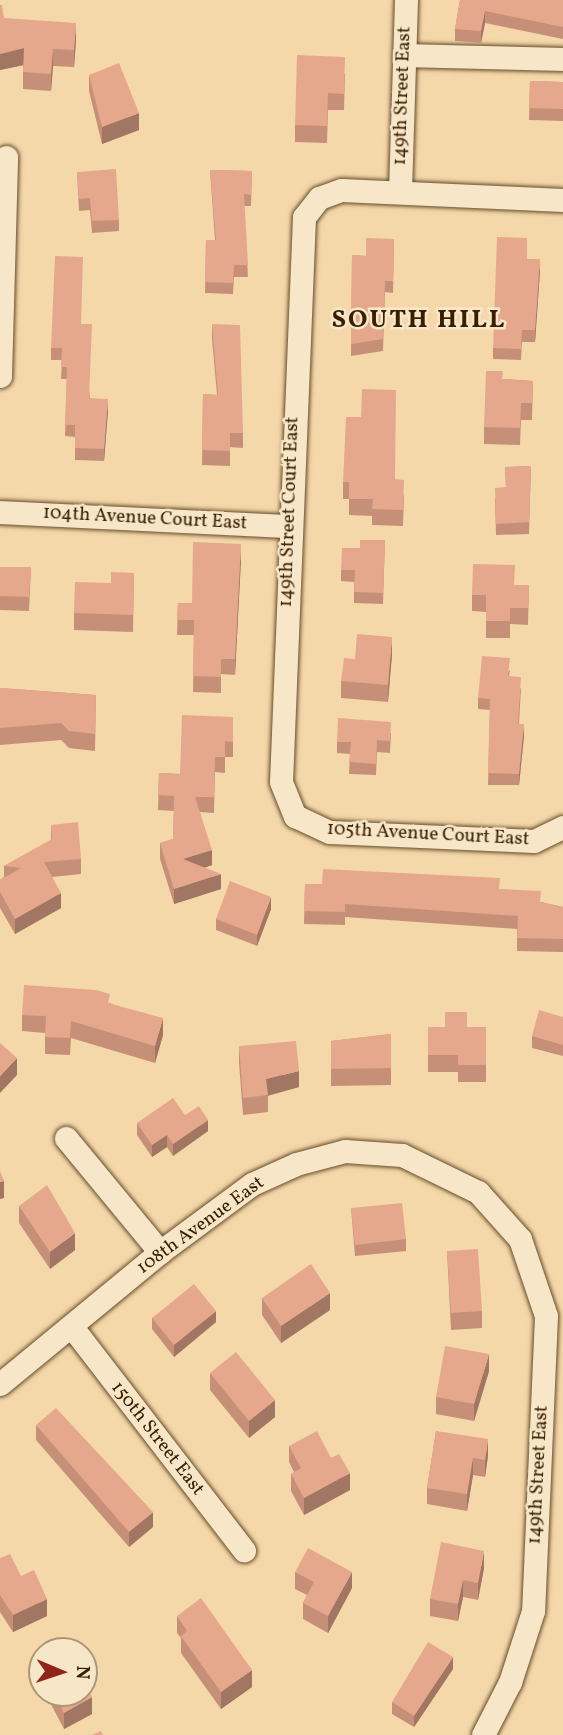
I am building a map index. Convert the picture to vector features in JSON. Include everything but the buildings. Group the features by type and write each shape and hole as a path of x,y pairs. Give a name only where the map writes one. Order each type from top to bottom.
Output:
{"street":[{"name":"149th Street East","path":"400,191 406,0"},
{"path":"404,55 563,59"},
{"path":"0,376 6,157"},
{"name":"149th Street Court East","path":"295,816 281,782 300,236 310,207 341,190 400,191"},
{"path":"400,191 563,200"},
{"name":"104th Avenue Court East","path":"0,512 290,526"},
{"name":"105th Avenue Court East","path":"295,816 330,832 534,841 562,828"},
{"path":"66,1138 160,1252"},
{"name":"108th Avenue East","path":"0,1384 160,1252 252,1184 322,1154 345,1152 402,1155 429,1164 503,1214"},
{"name":"149th Street East","path":"483,1735 510,1682 533,1611 545,1340 542,1291 503,1214"},
{"name":"150th Street East","path":"72,1327 244,1550"}],"district":[{"name":"SOUTH HILL","path":"419,321"}]}
